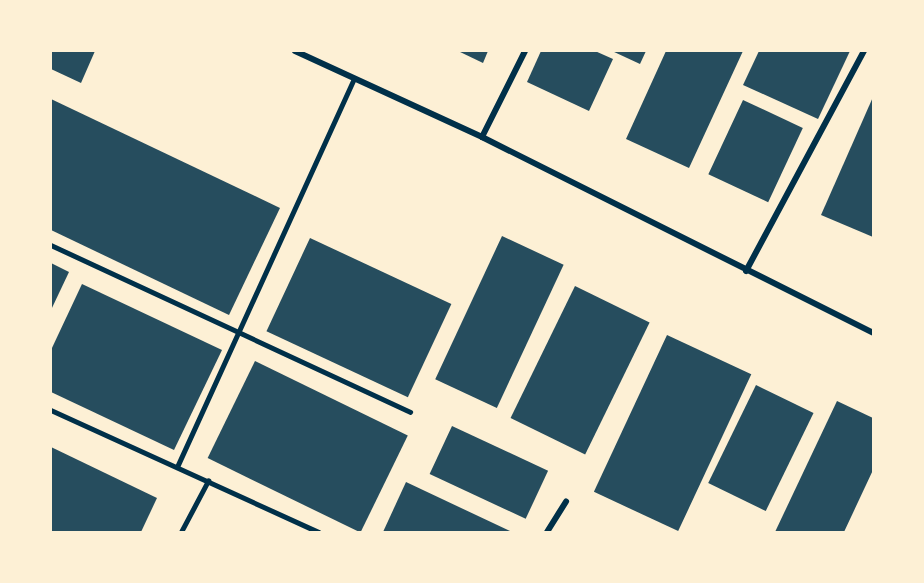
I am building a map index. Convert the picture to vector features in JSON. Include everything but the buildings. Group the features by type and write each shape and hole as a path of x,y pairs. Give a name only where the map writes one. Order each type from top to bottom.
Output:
{"street":[{"path":"295,51 482,137 873,333"},
{"path":"482,137 525,51"},
{"path":"746,271 864,51"},
{"path":"547,532 566,501"}],"lane":[{"path":"177,467 354,79"},
{"path":"51,245 410,412"},
{"path":"51,411 319,532"},
{"path":"181,532 208,481"}]}
